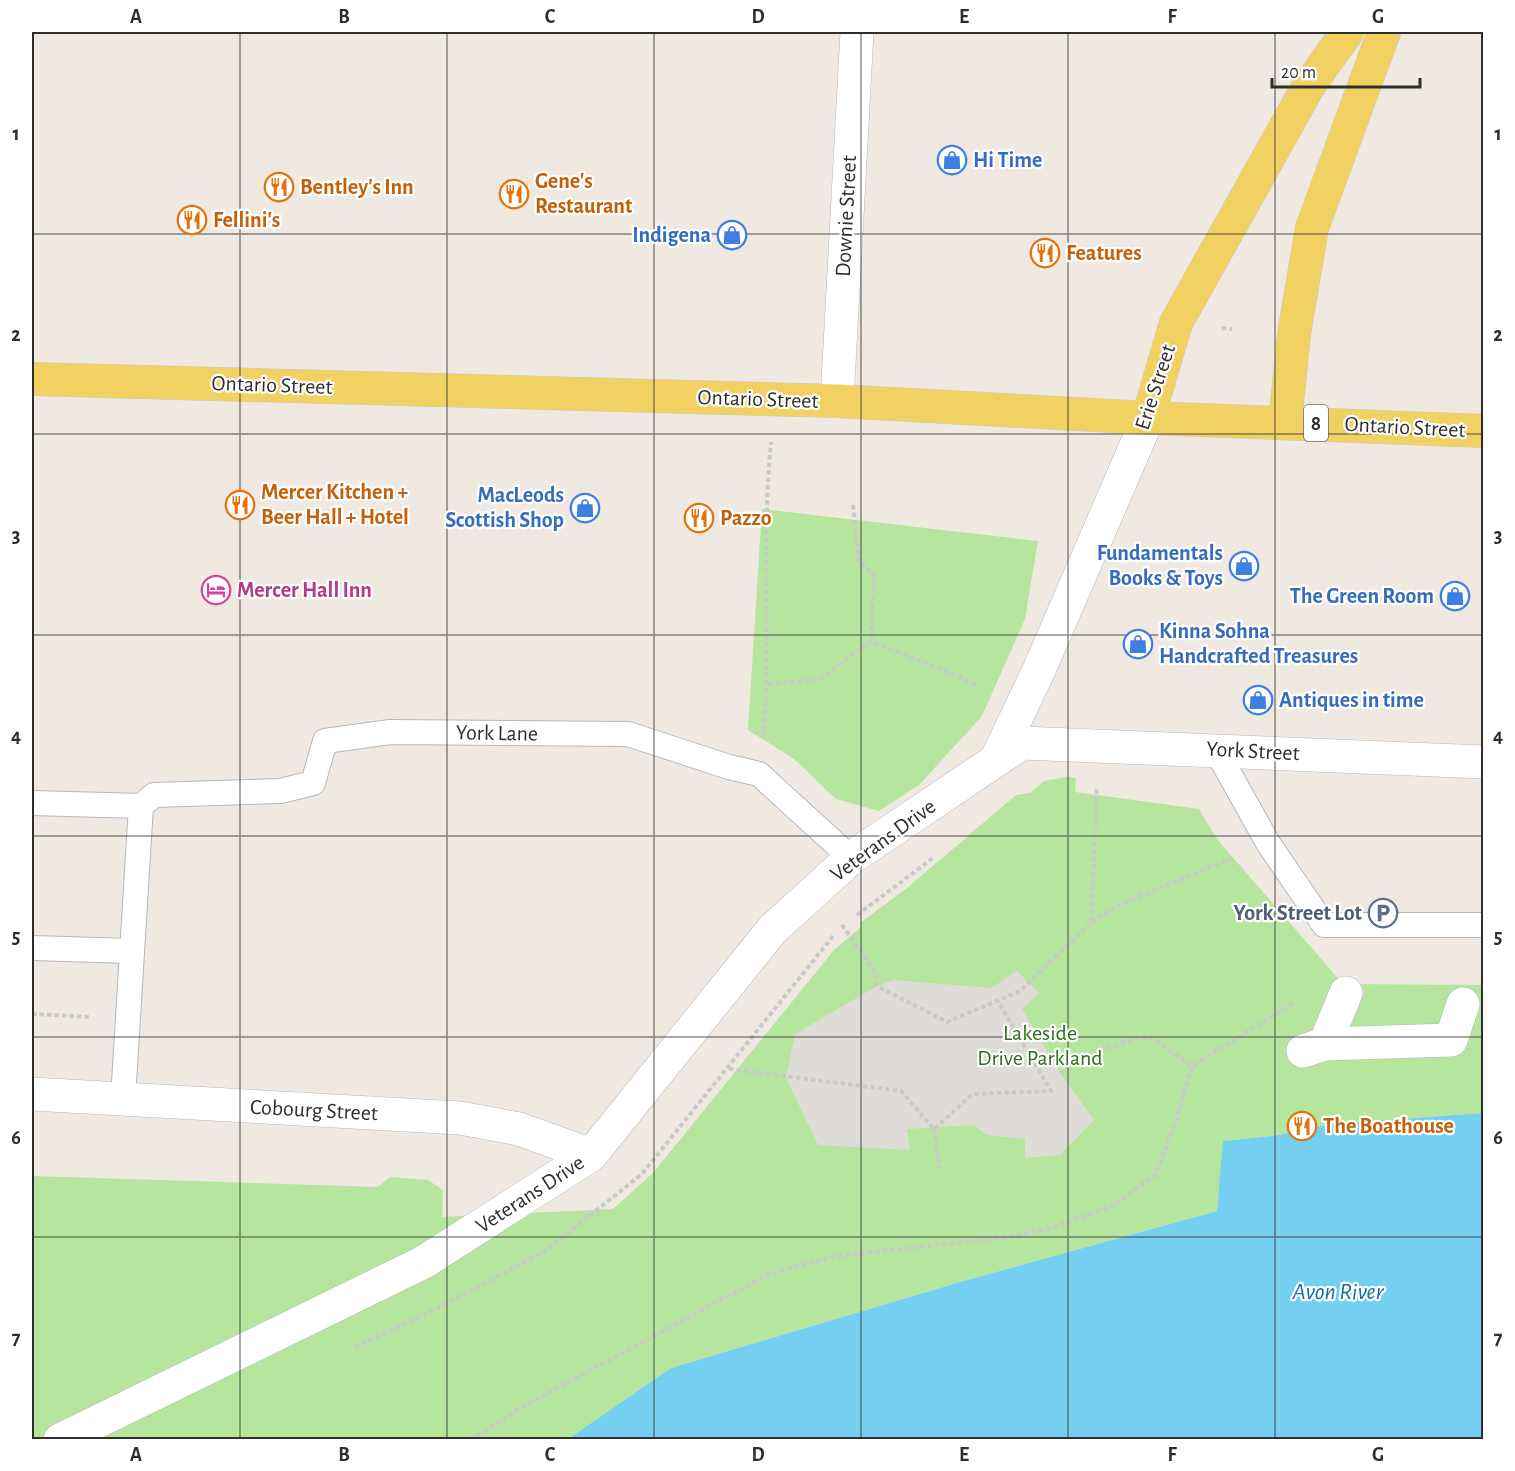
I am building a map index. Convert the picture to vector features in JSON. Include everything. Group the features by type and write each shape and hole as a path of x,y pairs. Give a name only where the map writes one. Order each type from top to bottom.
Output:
{"main road":[{"name":"Erie Street","path":"1148,418 1176,323 1308,87 1347,32"},
{"path":"1285,422 1294,334 1312,228 1384,32"},
{"name":"Ontario Street","path":"32,379 837,401 1148,418 1484,431"}],"street":[{"name":"Downie Street","path":"837,401 857,32"},
{"name":"Erie Street","path":"1009,752 1039,670 1103,515 1148,418"},
{"name":"York Street","path":"1009,752 1216,750 1484,762"},
{"name":"Veterans Drive","path":"60,1440 424,1262 591,1155 772,930 851,858 1009,752"},
{"path":"1346,993 1314,1048 1451,1040 1463,1004"},
{"name":"Cobourg Street","path":"32,1094 460,1118 519,1129 591,1155"}],"lane":[{"name":"York Lane","path":"141,807 154,795 280,791 313,783 325,741 390,732 628,734 729,767 759,774 851,858"},
{"path":"1216,750 1268,843 1324,925 1484,925"},
{"path":"32,803 141,807 123,1099"},
{"path":"32,948 131,951"}],"path":[{"path":"759,774 768,684 766,486 775,399"},
{"path":"853,505 859,561 874,575 871,641"},
{"path":"768,684 820,679 871,641"},
{"path":"871,641 977,686"},
{"path":"1091,923 1097,784"},
{"path":"842,925 876,973 877,986 947,1022 1020,991 1091,923 1119,905 1268,843"},
{"path":"351,1349 436,1309 545,1251 642,1174 729,1070 842,925 935,857"},
{"path":"471,1440 522,1407 769,1274 836,1256 1009,1237 1054,1227 1114,1205 1155,1175 1174,1127 1192,1066 1304,997"},
{"path":"934,1129 973,1094 1051,1091 998,1001"},
{"path":"1060,1073 1126,1040 1150,1037 1192,1066"},
{"path":"729,1070 901,1091 934,1129 940,1169"}],"green space":[{"path":"762,509 1038,541 1025,619 982,716 919,785 879,811 836,799 794,759 748,730"},
{"name":"Lakeside Drive Parkland","path":"1066,777 1076,778 1075,792 1199,809 1216,838 1343,984 1483,985 1483,1113 1331,1124 1273,1136 1224,1141 1217,1211 960,1282 671,1368 568,1439 32,1440 32,1176 378,1187 390,1177 428,1180 443,1190 442,1217 613,1209 653,1173 834,950 862,926 860,923 907,888 1016,795 1030,793 1044,781"}],"shaded area":[{"path":"1017,971 1039,993 1022,1009 1060,1073 1094,1120 1060,1155 1025,1158 1025,1139 987,1135 974,1125 907,1129 910,1150 818,1145 786,1078 795,1034 877,986 894,980 991,988"}],"water":[{"name":"Avon River","path":"1483,1113 1483,1439 568,1439 671,1368 960,1282 1217,1211 1223,1141 1273,1136 1331,1124"}],"place":[{"name":"Hi Time","path":"952,160"},
{"name":"Bentley's Inn","path":"279,187"},
{"name":"Gene's Restaurant","path":"514,194"},
{"name":"Fellini's","path":"192,220"},
{"name":"Indigena","path":"732,235"},
{"name":"Features","path":"1045,253"},
{"name":"Mercer Kitchen + Beer Hall + Hotel","path":"240,505"},
{"name":"MacLeods Scottish Shop","path":"585,508"},
{"name":"Pazzo","path":"699,518"},
{"name":"Fundamentals Books & Toys","path":"1244,566"},
{"name":"Mercer Hall Inn","path":"216,590"},
{"name":"The Green Room","path":"1455,596"},
{"name":"Kinna Sohna Handcrafted Treasures","path":"1138,644"},
{"name":"Antiques in time","path":"1258,700"},
{"name":"York Street Lot","path":"1383,913"},
{"name":"The Boathouse","path":"1302,1126"}]}
